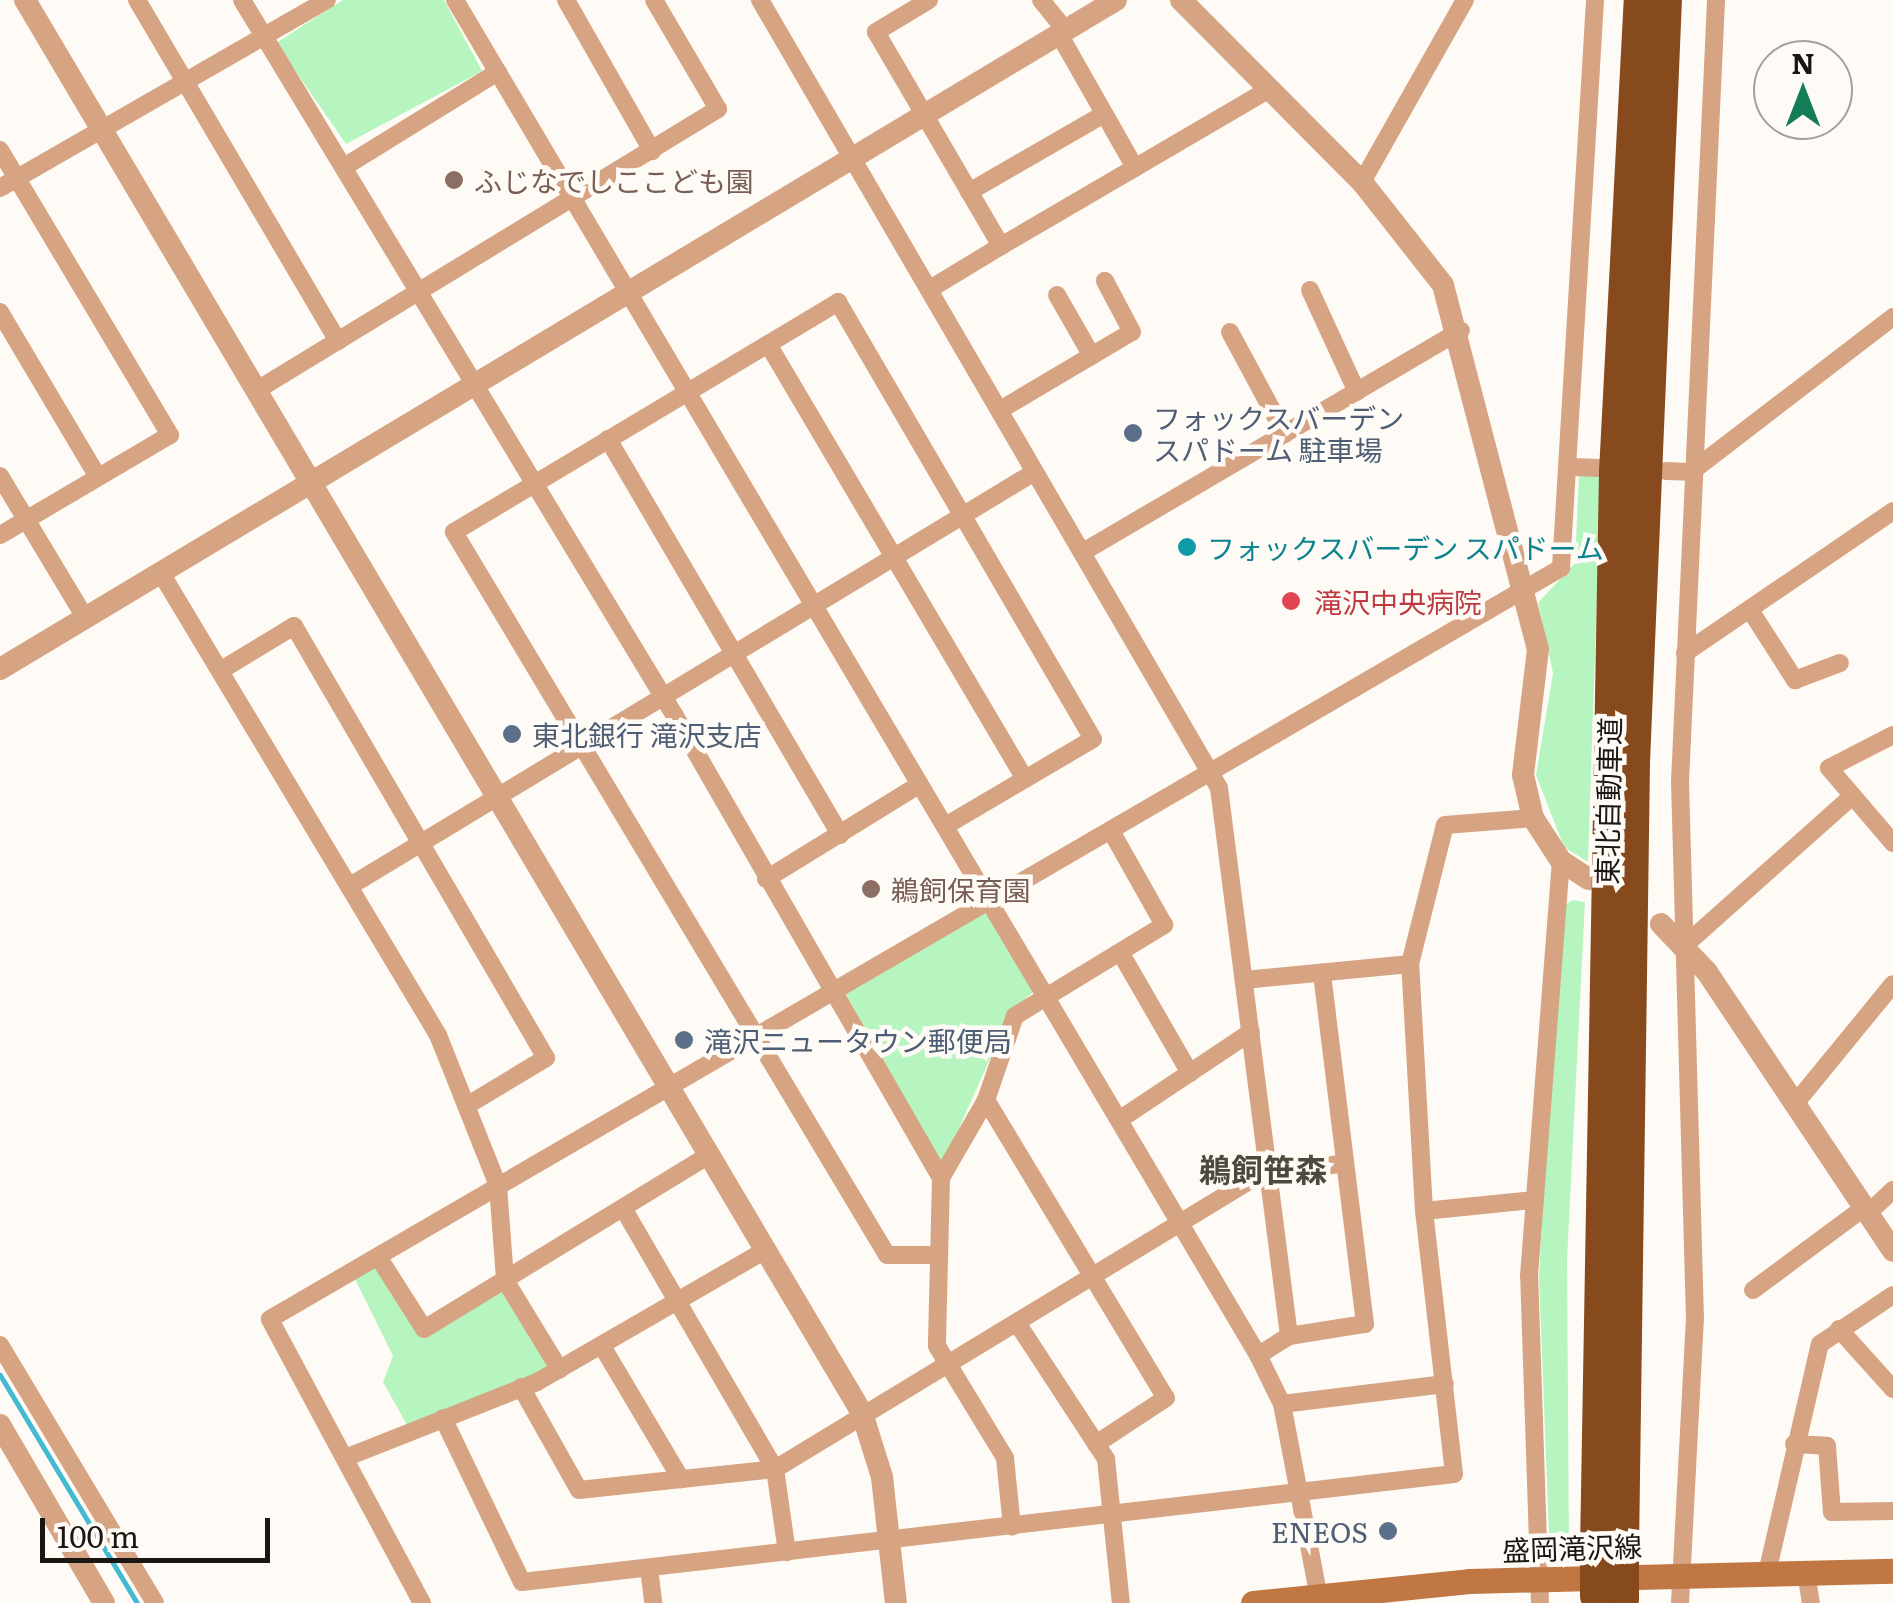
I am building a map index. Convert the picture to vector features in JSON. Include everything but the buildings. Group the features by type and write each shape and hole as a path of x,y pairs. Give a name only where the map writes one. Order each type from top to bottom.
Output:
{"highway":[{"name":"東北自動車道","path":"1610,1600 1615,472 1640,0"},
{"name":"東北自動車道","path":"1610,1549 1635,724 1666,0"}],"main road":[{"name":"盛岡滝沢線","path":"1253,1603 1539,1590 1681,1574 1893,1571"}],"street":[{"path":"25,0 262,387 313,481 502,794 764,1252 862,1413 892,1540 896,1603"},
{"path":"137,0 338,341"},
{"path":"242,0 530,485 664,700 942,1178"},
{"path":"0,188 188,84 327,0"},
{"path":"566,0 652,151"},
{"path":"262,387 718,108 654,0"},
{"path":"760,0 1219,788 1288,1336"},
{"path":"929,0 876,32 1001,246"},
{"path":"1041,0 1135,168"},
{"path":"0,669 632,294 1116,0"},
{"path":"1181,0 1362,182 1424,254 1461,330 1541,672 1524,775 1533,818 1562,861 1589,879"},
{"path":"1362,182 1465,0"},
{"path":"422,1603 350,1456 270,1319 379,1258 668,1083 1111,831 1208,767 1566,560 1595,0"},
{"path":"1680,1603 1694,1319 1684,946 1685,653 1716,0"},
{"path":"463,3 498,72 918,785 948,824 988,899 1122,1118 1258,1355 1282,1404 1319,1599"},
{"path":"344,167 498,72"},
{"path":"930,290 1268,90"},
{"path":"969,192 1104,114"},
{"path":"0,150 170,435 0,535"},
{"path":"1000,410 1132,332 1105,281"},
{"path":"1310,290 1357,392"},
{"path":"1057,295 1092,356"},
{"path":"938,1255 887,1255 454,532 838,302 1093,740 948,824"},
{"path":"0,312 98,478"},
{"path":"1666,471 1691,472 1893,317"},
{"path":"1083,552 1461,330"},
{"path":"1230,332 1285,434"},
{"path":"768,344 1026,779"},
{"path":"608,439 732,657 840,835"},
{"path":"1572,467 1606,468"},
{"path":"350,886 664,700 1034,473"},
{"path":"0,476 86,619"},
{"path":"1685,653 1752,613 1893,512"},
{"path":"161,573 223,669 438,1035 498,1186 505,1280 560,1370"},
{"path":"1752,613 1795,680 1840,663"},
{"path":"223,669 294,626 546,1058 466,1106"},
{"path":"1892,841 1829,768 1893,735"},
{"path":"766,880 918,785"},
{"path":"1684,946 1851,797"},
{"path":"442,1418 522,1582 1454,1474 1424,1212 1410,964 1445,825 1533,818"},
{"path":"1012,1527 1005,1458 937,1346 942,1178 986,1100 1014,1016 1164,926 1111,831"},
{"path":"1539,1590 1534,1200 1562,861"},
{"path":"1661,924 1684,946 1893,1251"},
{"path":"1120,952 1190,1074"},
{"path":"1244,980 1410,964"},
{"path":"1258,1355 1288,1336 1364,1324 1322,972"},
{"path":"1794,1105 1893,984"},
{"path":"1122,1118 1251,1032"},
{"path":"986,1100 1088,1278 1166,1398 1096,1444"},
{"path":"379,1258 424,1330 709,1155"},
{"path":"521,1387 580,1490 775,1470 862,1413 1019,1326 1088,1278 1268,1172 1345,1163"},
{"path":"1753,1290 1893,1190"},
{"path":"1424,1212 1534,1200"},
{"path":"623,1208 775,1470 786,1552"},
{"path":"350,1456 560,1370 764,1252"},
{"path":"1768,1572 1813,1362 1839,1330 1893,1295"},
{"path":"1019,1326 1096,1444 1114,1515 1122,1603"},
{"path":"1839,1330 1893,1390"},
{"path":"0,1345 155,1603"},
{"path":"602,1346 682,1479"},
{"path":"1282,1404 1444,1384"},
{"path":"0,1425 104,1603"},
{"path":"1794,1444 1828,1446 1832,1512 1893,1511"},
{"path":"649,1568 653,1603"},
{"path":"1806,1572 1811,1603"}],"green space":[{"path":"343,0 444,0 482,71 346,144 276,43"},
{"path":"1579,473 1601,474 1588,862 1564,847 1536,775 1553,673 1538,603 1575,563"},
{"path":"1573,900 1585,902 1567,1260 1569,1551 1560,1551 1549,1534 1539,1277 1559,908"},
{"path":"985,906 1034,991 1011,1012 942,1166 843,989"},
{"path":"378,1264 424,1334 504,1285 555,1368 407,1425 383,1382 393,1356 354,1277"}],"waterway":[{"path":"0,1375 137,1603"}],"place":[{"name":"ふじなでしここども園","path":"454,180"},
{"name":"フォックスバーデン スパドーム 駐車場","path":"1133,433"},
{"name":"フォックスバーデン スパドーム","path":"1187,547"},
{"name":"滝沢中央病院","path":"1291,601"},
{"name":"東北銀行 滝沢支店","path":"512,734"},
{"name":"鵜飼保育園","path":"871,889"},
{"name":"滝沢ニュータウン郵便局","path":"684,1040"},
{"name":"ENEOS","path":"1388,1531"}],"district":[{"name":"鵜飼笹森","path":"1263,1168"}]}
